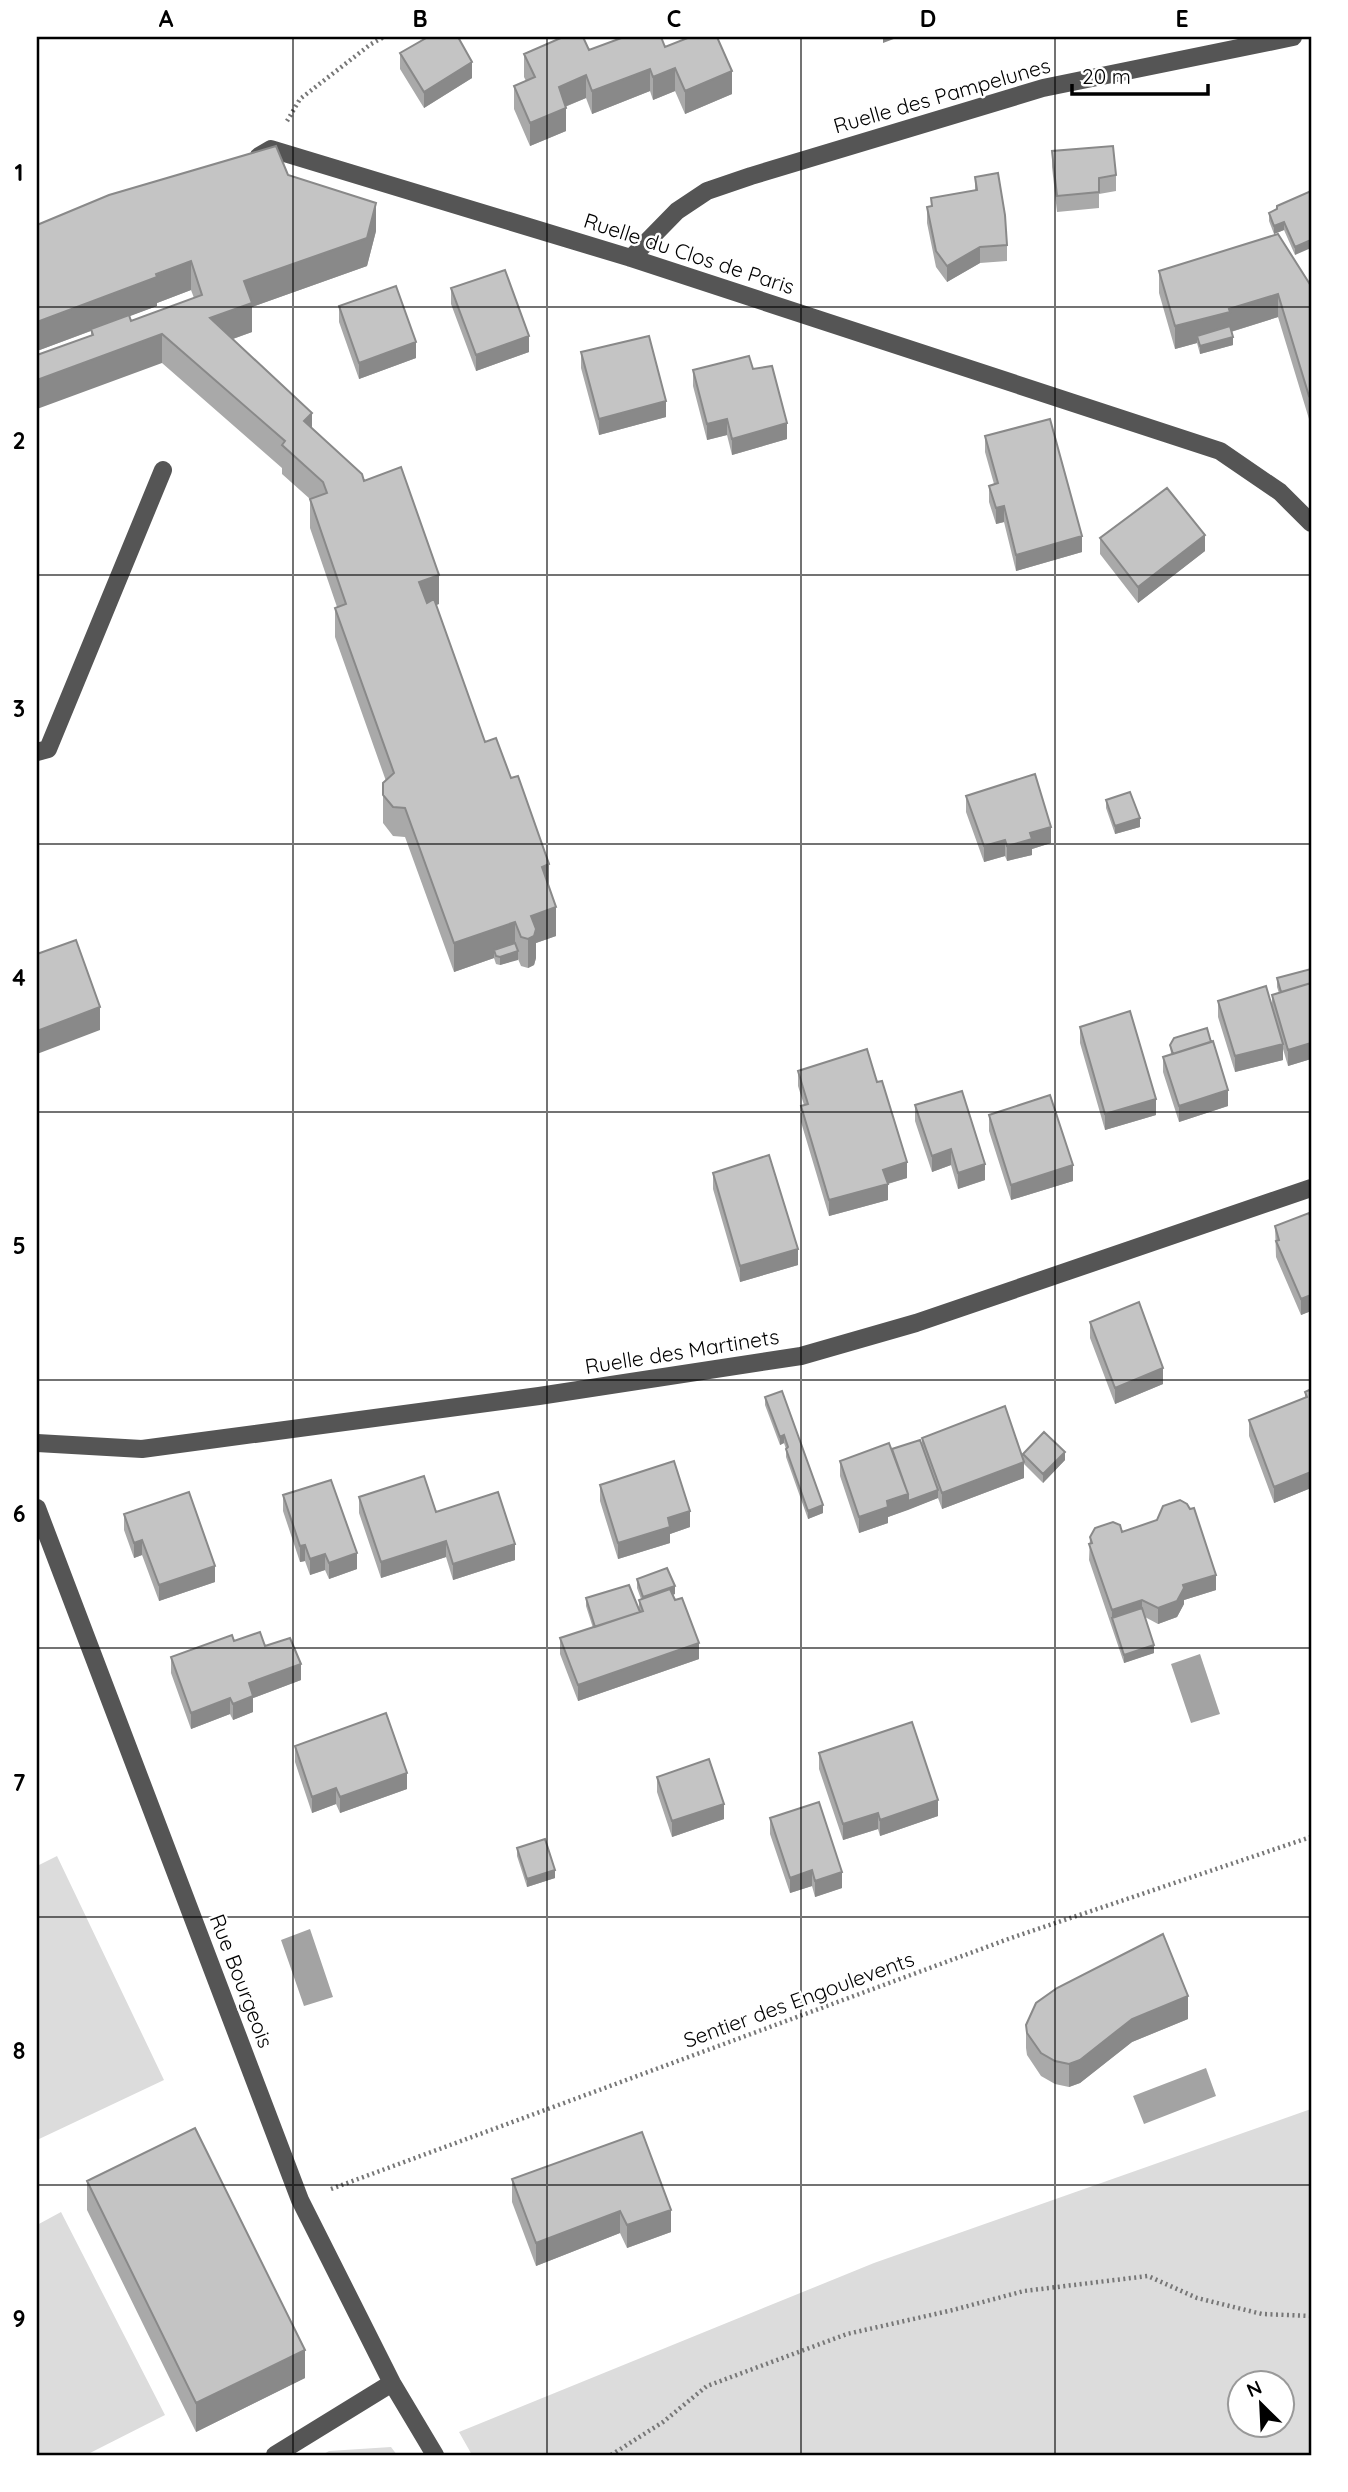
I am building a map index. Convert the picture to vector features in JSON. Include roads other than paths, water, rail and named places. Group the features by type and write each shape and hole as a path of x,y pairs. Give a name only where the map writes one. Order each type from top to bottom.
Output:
{"street":[{"name":"Ruelle des Pampelunes","path":"631,258 677,211 707,191 751,176 1044,88 1293,37"},
{"name":"Ruelle du Clos de Paris","path":"243,163 271,149 631,258 1220,451 1280,492 1311,523"},
{"path":"37,752 48,749 163,470"},
{"name":"Ruelle des Martinets","path":"37,1443 142,1449 539,1396 802,1356 916,1323 1311,1188"},
{"name":"Rue Bourgeois","path":"37,1508 300,2200 392,2384 435,2455"},
{"path":"275,2455 392,2384"}]}
